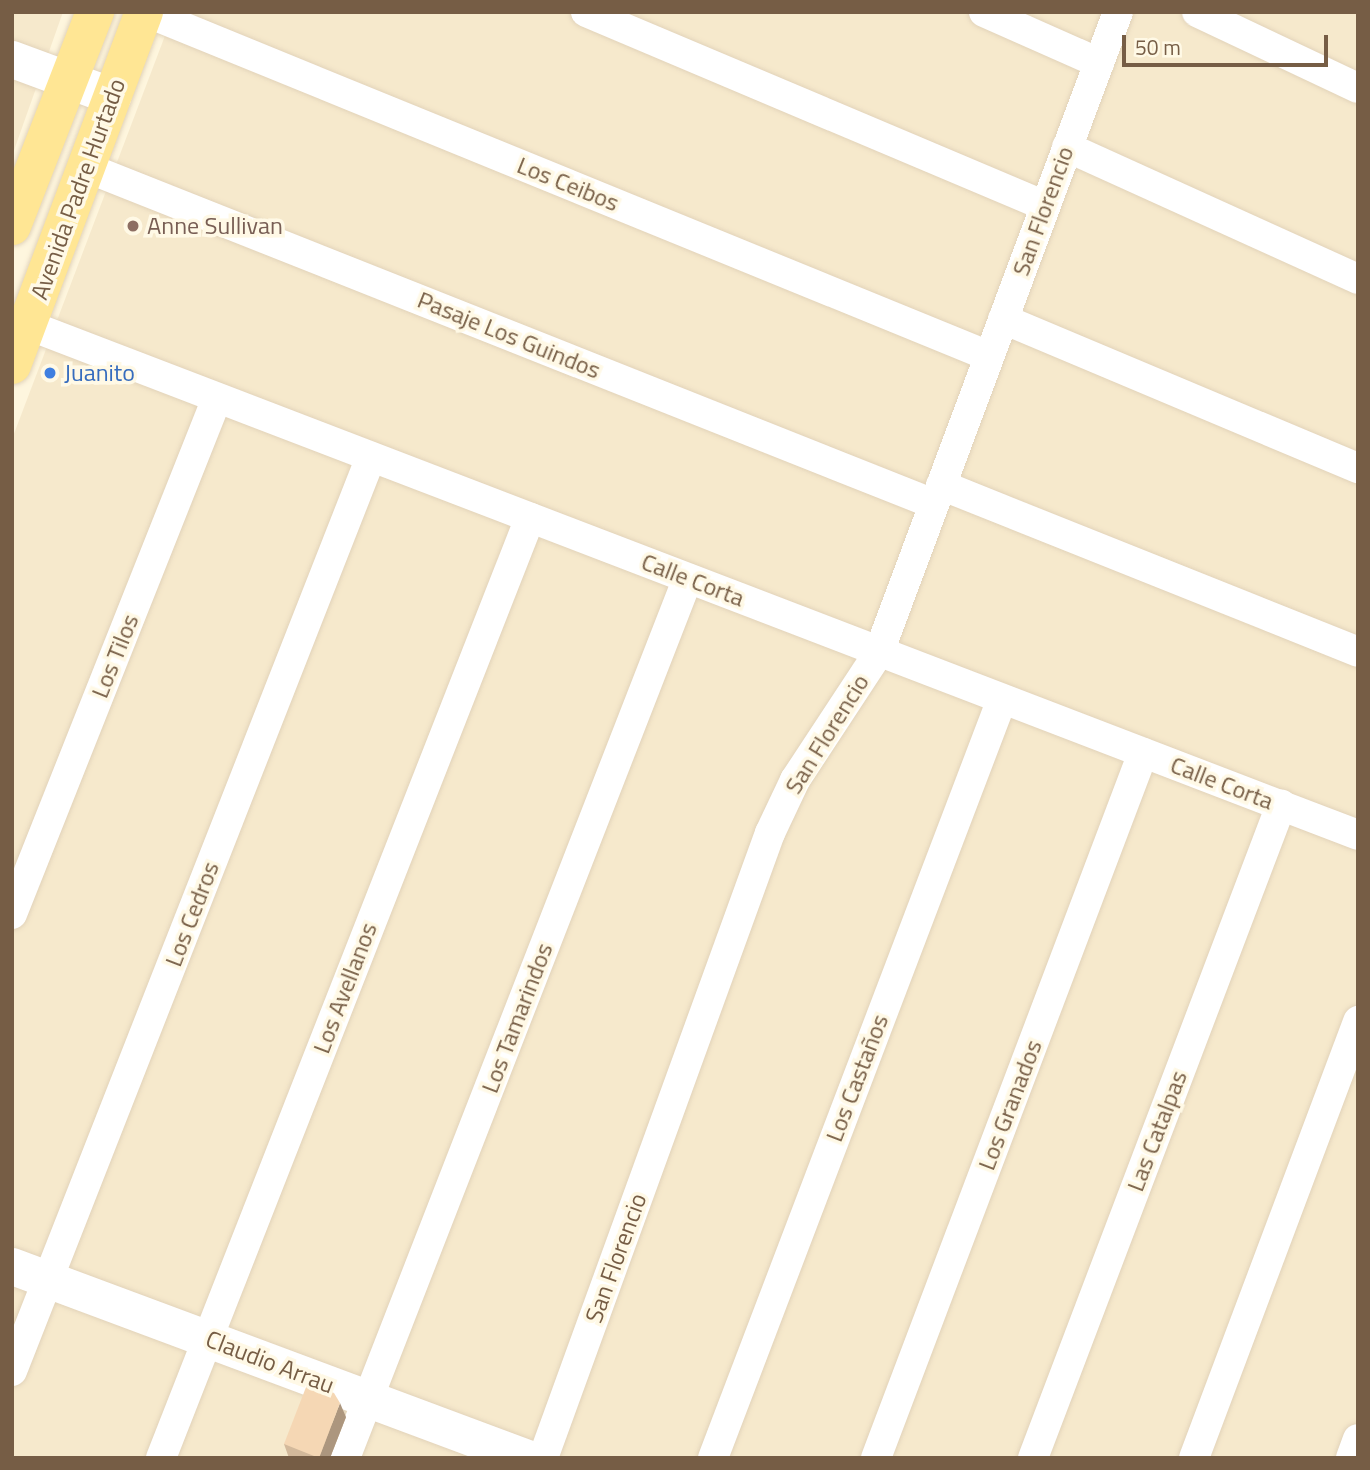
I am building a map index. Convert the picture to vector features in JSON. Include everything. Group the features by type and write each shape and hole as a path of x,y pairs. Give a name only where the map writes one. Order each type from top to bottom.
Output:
{"main road":[{"name":"Avenida Padre Hurtado","path":"12,226 95,12"},
{"name":"Avenida Padre Hurtado","path":"12,365 145,12"}],"street":[{"name":"Los Ceibos","path":"145,12 989,356"},
{"path":"586,12 1045,206"},
{"path":"984,12 1099,63"},
{"name":"San Florencio","path":"543,1458 770,833 795,780 879,652 1118,12"},
{"path":"1197,12 1358,88"},
{"path":"12,60 112,96"},
{"path":"1067,147 1358,279"},
{"name":"Pasaje Los Guindos","path":"85,167 937,494 1358,652"},
{"path":"1003,319 1358,468"},
{"name":"Calle Corta","path":"28,326 1358,835"},
{"name":"Los Tilos","path":"12,914 217,398"},
{"name":"Los Cedros","path":"12,1371 371,457"},
{"name":"Los Avellanos","path":"160,1458 530,518"},
{"name":"Los Tamarindos","path":"345,1458 688,578"},
{"name":"Los Castaños","path":"713,1458 1002,699"},
{"name":"Los Granados","path":"876,1458 1143,753"},
{"name":"Las Catalpas","path":"1032,1458 1281,805"},
{"path":"1194,1458 1358,1021"},
{"name":"Claudio Arrau","path":"12,1266 527,1458"},
{"path":"1351,1458 1358,1439"}],"shaded area":[{"path":"12,12 63,12 12,156"},
{"path":"174,12 1358,12 1358,1458 12,1458 12,439"}],"building":[{"path":"308,1382 334,1393 340,1403 319,1458 284,1444"}],"place":[{"name":"Anne Sullivan","path":"133,226"},
{"name":"Juanito","path":"50,373"}]}
